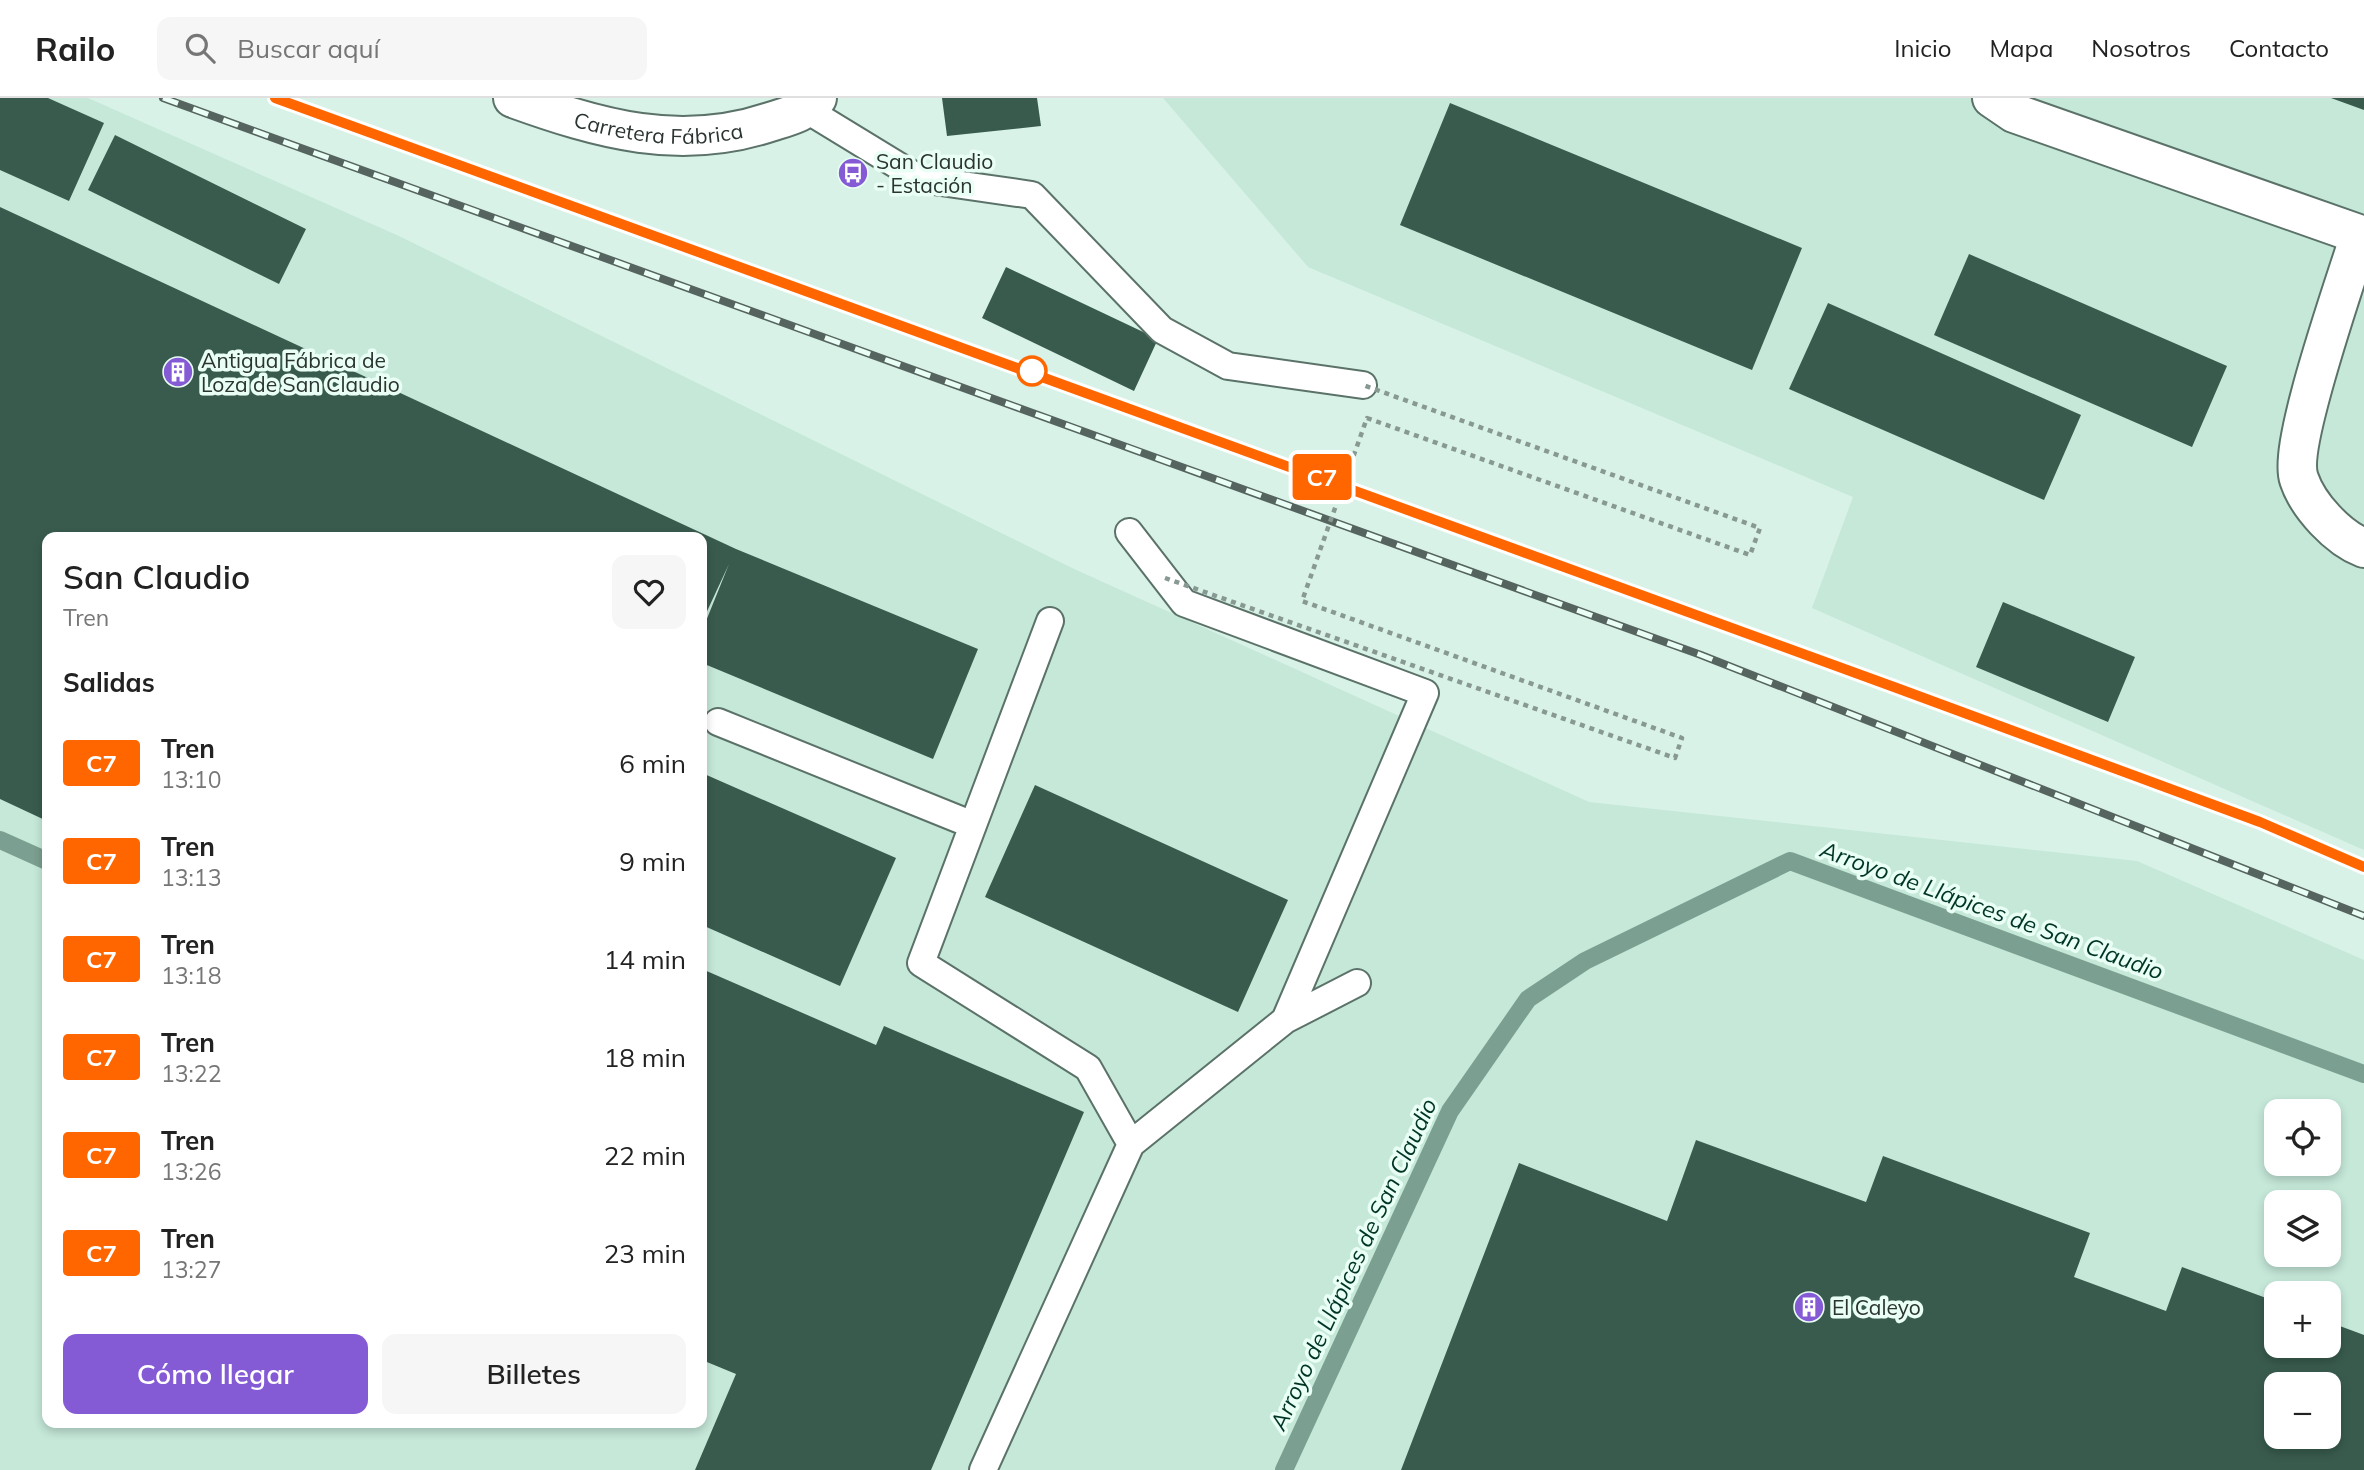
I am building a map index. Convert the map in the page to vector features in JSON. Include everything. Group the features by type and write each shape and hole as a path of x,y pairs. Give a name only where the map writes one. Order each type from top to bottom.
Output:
{"street":[{"name":"Carretera Fábrica","path":"513,98 579,122 636,134 693,138 752,128 812,104"},
{"path":"1992,98 2014,113 2362,236 2300,429 2298,478 2318,511 2351,543 2364,548"}],"lane":[{"path":"812,104 920,179 1032,195 1162,330 1228,366 1363,385"},
{"path":"1129,532 1184,603 1425,693 1285,1020"},
{"path":"1050,621 921,962 1088,1068 1131,1144"},
{"path":"718,722 972,825"},
{"path":"983,1470 1131,1144 1285,1020 1357,983"}],"path":[{"path":"1166,578 1675,758 1682,738 1302,601 1367,418 1750,555 1760,528 1363,385"}],"shaded area":[{"path":"0,98 88,98 399,236 1072,568 1589,802 2137,861 2364,960 2364,1470 0,1470"},
{"path":"1163,98 2364,98 2364,850 1812,608 1853,497 1308,267"}],"building":[{"path":"0,98 48,98 104,123 69,201 0,170"},
{"path":"942,98 1037,98 1041,126 947,136"},
{"path":"2331,98 2364,98 2364,110"},
{"path":"1450,103 1802,248 1752,370 1400,225"},
{"path":"115,135 306,229 279,284 88,190"},
{"name":"Antigua Fábrica de Loza de San Claudio","path":"0,207 699,532 42,532 42,819 0,799"},
{"path":"1969,254 2227,366 2192,447 1934,335"},
{"path":"1006,267 1158,339 1134,391 982,318"},
{"path":"1828,303 2081,415 2044,500 1789,389"},
{"name":"Antigua Fábrica de Loza de San Claudio","path":"707,536 978,649 933,759 707,665 707,619 729,564 707,611"},
{"path":"2003,602 2135,657 2108,722 1976,667"},
{"path":"707,775 896,858 840,986 707,927"},
{"path":"1035,785 1288,900 1238,1012 985,897"},
{"path":"707,971 876,1045 884,1026 1084,1112 931,1470 695,1470 736,1374 707,1362"},
{"name":"El Caleyo","path":"1696,1140 1866,1202 1883,1156 2090,1233 2074,1277 2166,1311 2182,1267 2264,1297 2264,1358 2341,1358 2341,1326 2364,1335 2364,1470 1401,1470 1519,1163 1667,1221"}],"waterway":[{"name":"Arroyo de Llápices de San Claudio","path":"0,840 42,859"},
{"name":"Arroyo de Llápices de San Claudio","path":"1284,1470 1450,1111 1528,999 1585,961 1790,861 2364,1074"}],"railway":[{"path":"163,98 1701,655 2364,916"},
{"path":"275,98 1169,421 2260,822 2364,867"}],"train":[{"name":"C7","path":"275,98 1143,411 1894,687 2260,822 2364,867"}],"place":[{"name":"San Claudio - Estación","path":"853,173"},
{"name":"Antigua Fábrica de Loza de San Claudio","path":"178,372"},
{"name":"El Caleyo","path":"1809,1307"}]}
